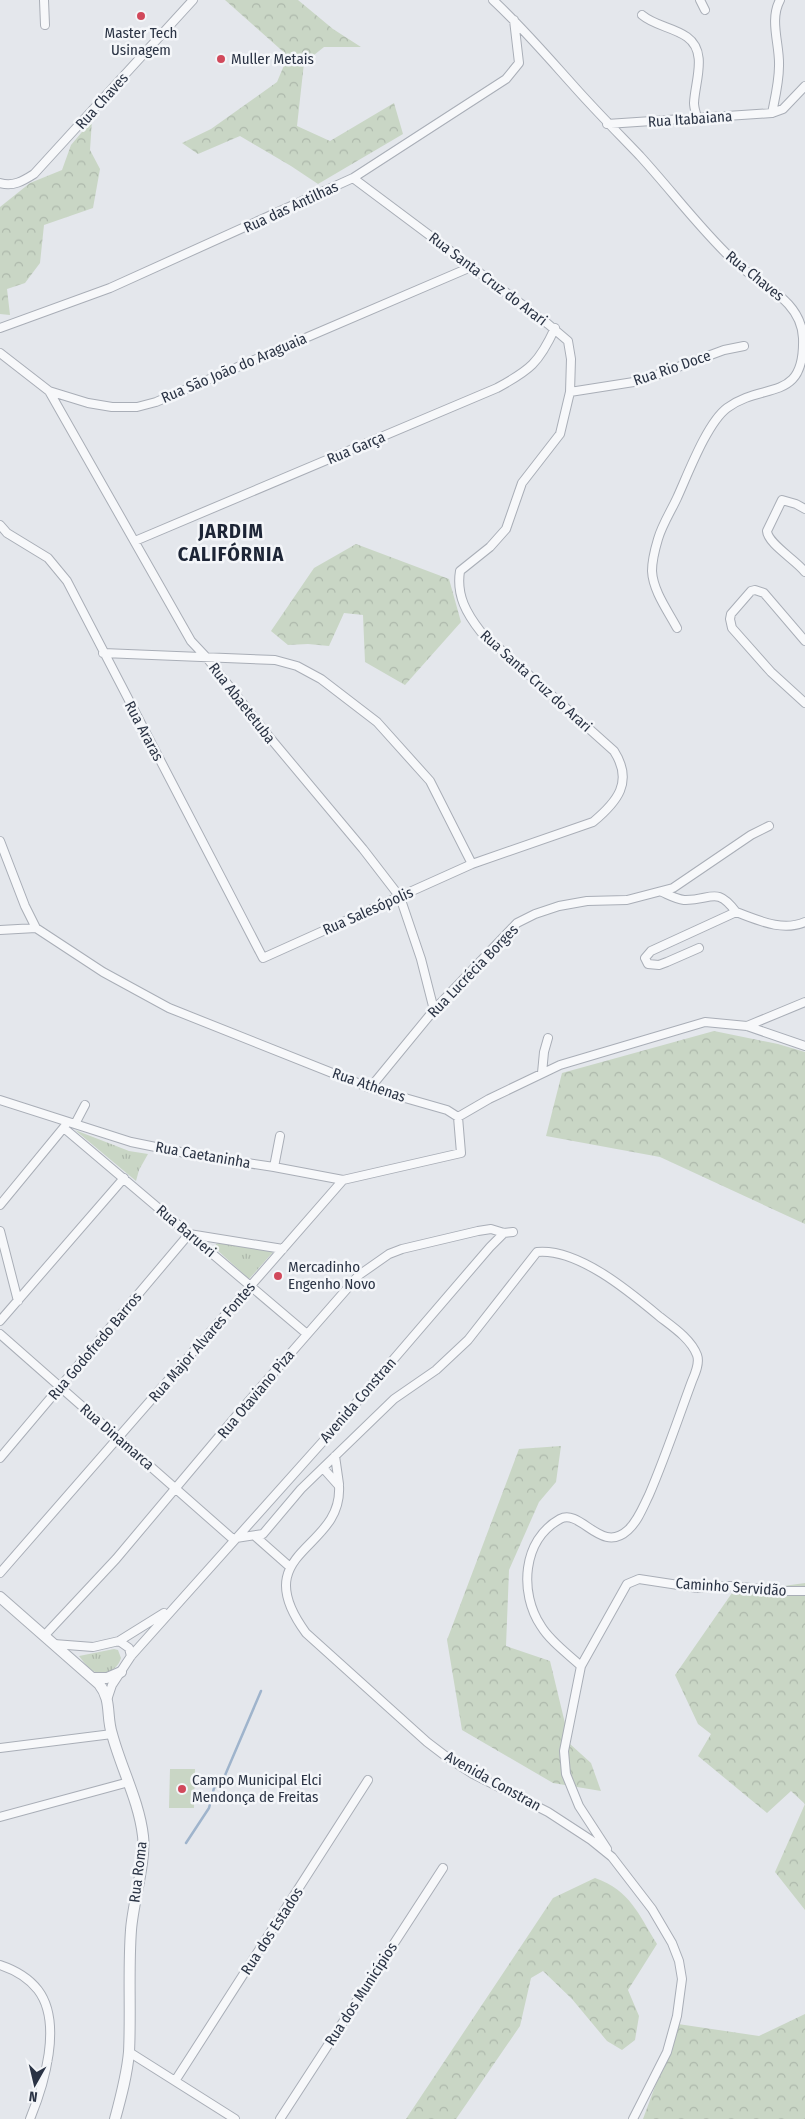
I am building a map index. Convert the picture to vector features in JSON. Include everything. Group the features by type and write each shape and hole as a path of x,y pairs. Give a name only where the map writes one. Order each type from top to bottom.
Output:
{"street":[{"path":"44,0 45,25"},
{"name":"Rua Chaves","path":"0,183 20,183 34,174 193,0"},
{"name":"Rua Chaves","path":"492,0 514,20 735,262 786,301 803,326 800,366 796,376 782,386 733,404 726,409 714,424 705,440 658,537 652,573 657,589 677,628"},
{"path":"700,0 705,10"},
{"path":"780,0 775,8 779,66 772,113 783,109 805,86"},
{"path":"642,15 651,22 686,37 696,46 699,56 694,105 697,118"},
{"name":"Rua das Antilhas","path":"0,328 110,288 283,212 353,178 506,79 519,63 514,20"},
{"name":"Rua Itabaiana","path":"607,124 772,113"},
{"name":"Rua Santa Cruz do Arari","path":"353,178 555,328 568,341 570,350 570,392 560,434 522,483 506,529 490,547 460,572 459,592 470,617 481,632 614,751 622,762 624,776 617,797 609,809 593,822 472,864"},
{"name":"Rua São João do Araguaia","path":"0,353 50,391 88,404 136,407 156,402 471,267"},
{"name":"Rua Garça","path":"135,541 497,388 530,368 540,358 555,328"},
{"name":"Rua Rio Doce","path":"570,392 640,381 724,350 744,346"},
{"name":"Rua Abaetetuba","path":"50,391 191,641 363,849 400,897 421,959 434,1010"},
{"path":"805,509 782,500 767,531 769,540 793,559 805,572"},
{"name":"Rua Araras","path":"0,525 7,533 48,558 67,581 263,958"},
{"path":"805,640 760,590 751,591 731,614 732,628 772,672 805,703"},
{"path":"103,653 275,660 297,666 321,679 377,722 430,781 472,864"},
{"name":"Rua Lucrécia Borges","path":"370,1088 434,1010 517,924 535,914 559,906 587,901 627,900 673,888 751,835 769,826"},
{"name":"Rua Athenas","path":"0,841 24,906 36,928 103,972 170,1008 370,1088 447,1110 458,1117"},
{"name":"Rua Salesópolis","path":"263,958 472,864"},
{"path":"662,892 682,900 720,896 736,912 776,925 796,926 805,922"},
{"path":"699,948 659,965 648,964 645,960 651,951 736,912"},
{"path":"0,930 36,928"},
{"path":"747,1026 805,1002"},
{"path":"343,1180 461,1153 458,1117 489,1099 560,1065 639,1040 705,1022 747,1026 805,1046"},
{"path":"542,1073 544,1052 548,1038"},
{"name":"Rua Caetaninha","path":"0,1100 65,1125 75,1124 139,1144 343,1180"},
{"path":"75,1124 85,1104"},
{"path":"0,1205 65,1125"},
{"name":"Rua Barueri","path":"65,1125 124,1178 307,1334"},
{"path":"274,1167 280,1136"},
{"path":"0,1320 124,1178"},
{"name":"Rua Major Alvares Fontes","path":"0,1573 343,1180"},
{"name":"Rua Otaviano Piza","path":"44,1636 116,1559 359,1275 388,1254 478,1230 491,1229 504,1233 513,1232"},
{"path":"0,1231 18,1301"},
{"name":"Avenida Constran","path":"108,1697 112,1685 131,1656 170,1610 326,1438 504,1233"},
{"path":"189,1234 283,1249"},
{"name":"Rua Godofredo Barros","path":"0,1458 189,1234"},
{"path":"235,1539 256,1537 263,1534 301,1489 394,1399 436,1370 468,1340 537,1252 561,1254 590,1267 621,1285 687,1340 698,1356 697,1367 657,1476 640,1514 629,1530 621,1536 609,1538 596,1533 572,1518 562,1518 550,1525 532,1549 526,1574 528,1600 541,1627 581,1666"},
{"name":"Rua Dinamarca","path":"0,1334 176,1490 235,1539"},
{"path":"335,1456 339,1486"},
{"name":"Avenida Constran","path":"323,1468 339,1486 340,1500 333,1516 297,1556 290,1567 285,1592 295,1618 306,1633 409,1726 448,1758 474,1774 548,1812 591,1840 612,1857 652,1909 672,1943 679,1961 682,1978 677,2016 667,2052 633,2119"},
{"path":"256,1537 290,1567"},
{"name":"Caminho Servidão","path":"612,1857 579,1806 566,1774 564,1751 581,1666 621,1593 632,1581 639,1579 698,1588 730,1586 782,1591 805,1591"},
{"path":"0,1597 100,1684 108,1697"},
{"name":"Avenida Constran","path":"54,1644 93,1646 119,1641 170,1610"},
{"path":"119,1641 129,1648 131,1656"},
{"path":"91,1678 107,1678 121,1672"},
{"name":"Rua Roma","path":"108,1697 112,1734 139,1816 143,1840 131,1931 129,2052 124,2087 115,2119"},
{"path":"0,1748 112,1734"},
{"name":"Rua dos Estados","path":"175,2081 368,1780"},
{"path":"0,1817 128,1782"},
{"name":"Rua dos Municípios","path":"280,2119 443,1868"},
{"path":"0,1965 21,1974 39,1991 48,2020 49,2057 40,2095 30,2119"},
{"path":"129,2052 235,2119"}],"green space":[{"path":"225,0 298,0 333,29 361,47 324,47 304,63 297,126 330,141 394,103 403,134 318,184 240,136 198,154 182,143 211,129 277,82 288,56"},
{"path":"92,120 90,150 100,169 93,208 44,225 40,263 25,283 7,289 10,315 0,314 0,207 30,183 62,170 71,145"},
{"path":"356,544 449,579 461,622 405,685 365,662 363,615 344,613 329,646 288,645 271,631 314,568"},
{"path":"714,1031 778,1044 805,1052 805,1224 660,1157 546,1136 562,1073"},
{"path":"75,1130 129,1151 148,1154 139,1170 136,1181"},
{"path":"221,1242 274,1251 249,1279 215,1248 216,1244"},
{"path":"561,1446 556,1482 539,1502 509,1570 506,1646 550,1661 570,1744 591,1763 601,1791 553,1783 462,1730 447,1640 519,1449"},
{"path":"805,1583 805,1804 791,1791 767,1813 698,1756 711,1734 698,1724 675,1675 732,1593"},
{"path":"114,1649 118,1650 121,1658 114,1669 106,1673 93,1671 79,1656"},
{"name":"Campo Municipal Elci Mendonça de Freitas","path":"170,1769 195,1769 194,1808 169,1808"},
{"path":"805,1804 805,1910 775,1872"},
{"path":"595,1878 607,1883 625,1897 639,1913 657,1944 628,1990 639,2016 635,2040 622,2050 607,2041 572,1999 543,1971 531,1978 520,2026 456,2119 406,2119 553,1898"},
{"path":"805,2014 805,2119 643,2119 678,2024 759,2036"}],"waterway":[{"path":"186,1843 209,1808 214,1788 223,1780 261,1691"}],"place":[{"name":"Master Tech Usinagem","path":"141,16"},
{"name":"Muller Metais","path":"221,59"},
{"name":"Mercadinho Engenho Novo","path":"278,1276"},
{"name":"Campo Municipal Elci Mendonça de Freitas","path":"182,1789"}],"district":[{"name":"JARDIM CALIFÓRNIA","path":"231,542"}]}
